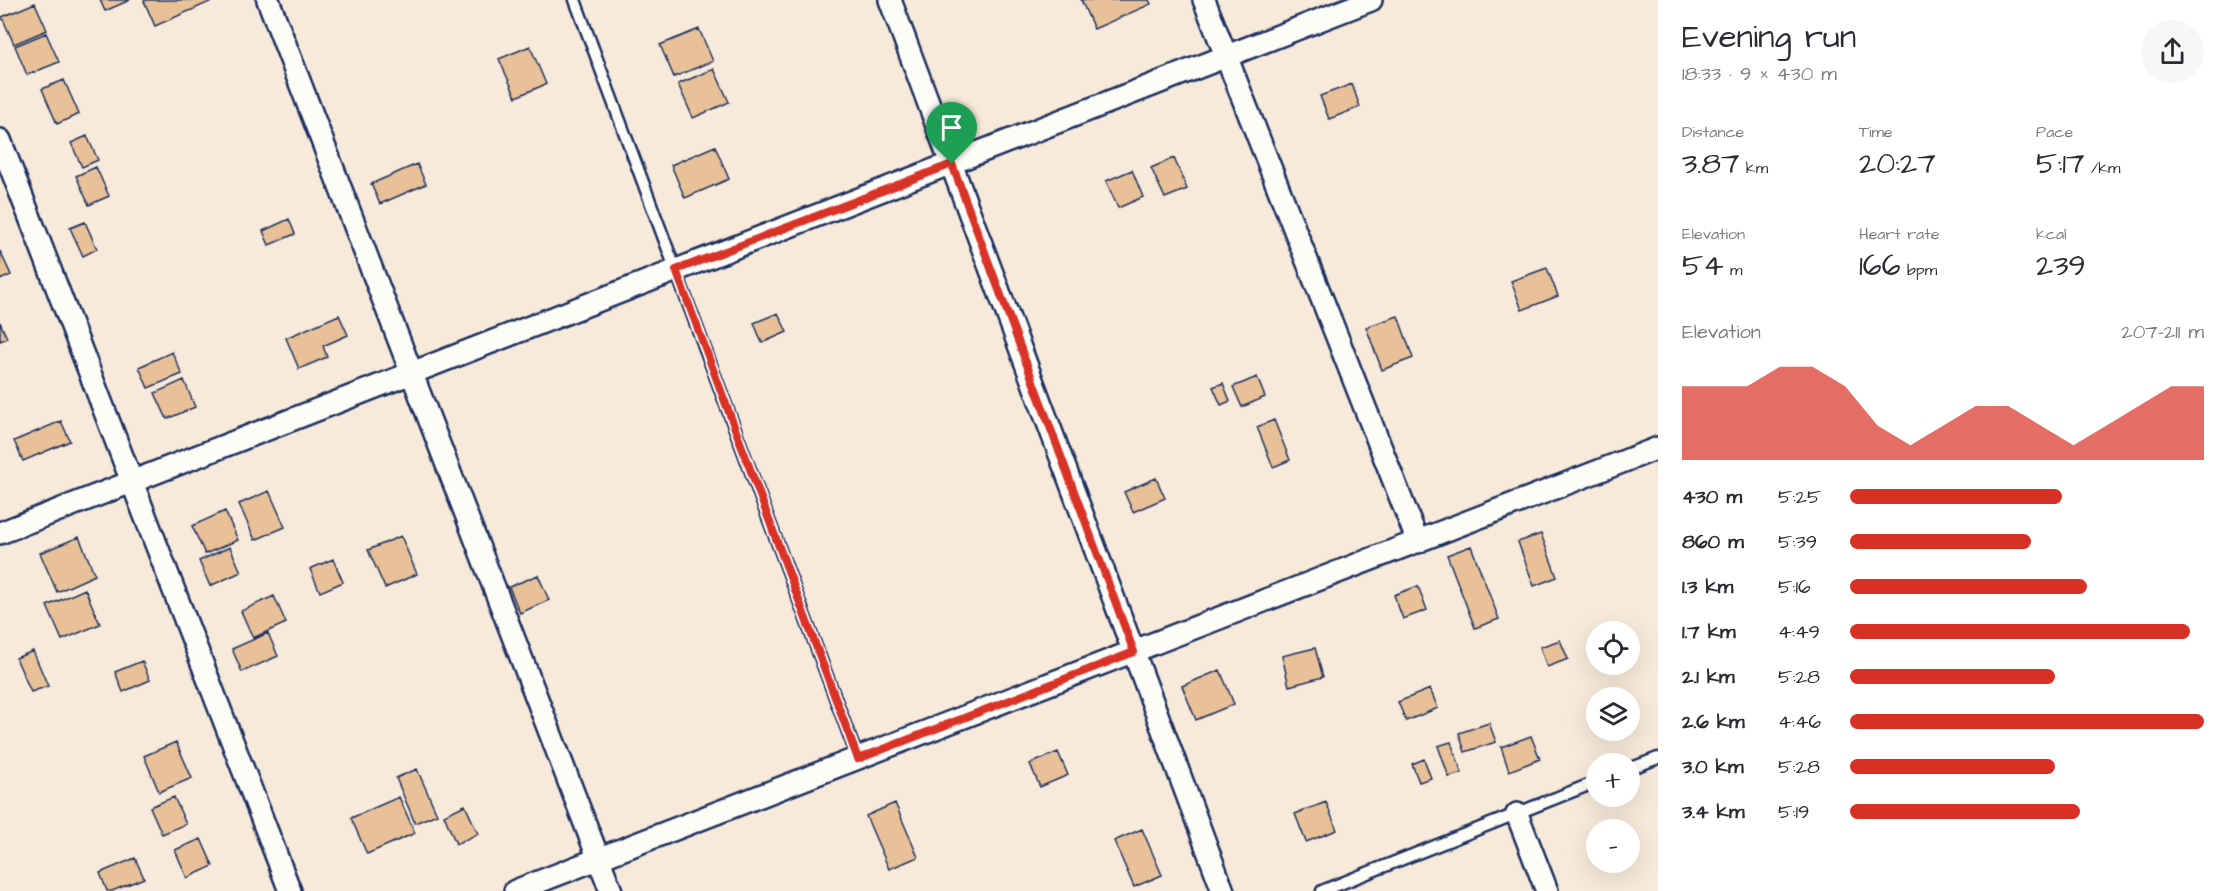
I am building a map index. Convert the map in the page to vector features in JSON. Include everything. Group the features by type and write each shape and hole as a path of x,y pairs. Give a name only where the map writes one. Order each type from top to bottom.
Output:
{"street":[{"path":"268,0 611,891"},
{"path":"890,0 1223,891"},
{"path":"1204,0 1418,542"},
{"path":"0,533 1371,0"},
{"path":"0,140 290,891"},
{"path":"515,891 1658,448"},
{"path":"1517,813 1547,891"}],"lane":[{"path":"576,0 858,759"},
{"path":"1640,765 1658,758"},
{"path":"1322,891 1586,786"}],"building":[{"path":"100,0 130,0 105,11"},
{"path":"209,0 210,2 155,26 144,1"},
{"path":"1081,0 1149,0 1151,4 1094,29"},
{"path":"35,3 47,30 14,44 2,17"},
{"path":"699,29 713,61 674,77 660,45"},
{"path":"46,33 59,62 27,75 15,46"},
{"path":"530,46 546,84 516,97 499,59"},
{"path":"714,69 729,102 693,118 678,84"},
{"path":"64,80 79,114 57,124 42,89"},
{"path":"1352,84 1360,107 1329,119 1320,96"},
{"path":"87,136 98,160 82,167 71,143"},
{"path":"715,146 729,179 685,198 671,165"},
{"path":"1174,158 1187,189 1165,198 1151,168"},
{"path":"417,164 426,184 380,204 371,184"},
{"path":"96,167 109,196 89,205 76,176"},
{"path":"1132,170 1143,197 1118,208 1106,181"},
{"path":"289,219 295,234 269,245 263,231"},
{"path":"85,222 97,249 83,256 70,228"},
{"path":"0,251 11,275 0,280"},
{"path":"1547,268 1558,296 1522,310 1511,281"},
{"path":"778,313 787,332 762,343 754,323"},
{"path":"339,315 348,335 323,346 327,357 299,369 286,338"},
{"path":"1398,316 1413,358 1382,370 1366,327"},
{"path":"0,322 7,338 0,341"},
{"path":"172,352 182,374 148,388 139,367"},
{"path":"1257,377 1265,397 1242,407 1233,387"},
{"path":"184,380 195,407 167,419 155,393"},
{"path":"1223,383 1230,401 1221,405 1213,387"},
{"path":"1274,420 1290,460 1273,467 1257,427"},
{"path":"61,421 70,441 23,461 14,441"},
{"path":"1156,478 1165,498 1133,512 1124,492"},
{"path":"269,491 285,527 255,540 239,504"},
{"path":"225,511 238,540 205,554 192,526"},
{"path":"1541,534 1557,577 1534,586 1518,542"},
{"path":"401,536 417,574 385,588 368,550"},
{"path":"79,537 95,575 57,592 40,553"},
{"path":"1471,546 1499,619 1475,628 1447,555"},
{"path":"230,547 241,572 210,586 199,561"},
{"path":"333,559 343,582 320,592 310,569"},
{"path":"538,575 549,600 520,613 509,587"},
{"path":"1418,586 1427,610 1403,619 1394,595"},
{"path":"85,589 100,624 62,640 47,606"},
{"path":"274,596 286,623 253,638 241,611"},
{"path":"268,633 278,656 242,672 232,649"},
{"path":"1560,640 1568,659 1547,667 1540,647"},
{"path":"1315,648 1323,677 1289,686 1282,656"},
{"path":"33,651 48,686 31,692 16,658"},
{"path":"142,661 150,680 123,692 115,672"},
{"path":"1220,670 1234,704 1196,720 1182,686"},
{"path":"1430,689 1438,708 1406,721 1398,702"},
{"path":"1489,723 1496,742 1465,752 1459,733"},
{"path":"1531,736 1540,759 1509,771 1501,747"},
{"path":"176,742 192,778 159,792 144,756"},
{"path":"1451,742 1462,773 1449,777 1438,746"},
{"path":"1058,752 1068,775 1040,787 1030,764"},
{"path":"1424,759 1431,778 1419,782 1412,764"},
{"path":"417,769 437,814 415,823 396,778"},
{"path":"174,797 186,824 162,834 150,807"},
{"path":"399,797 415,833 367,854 351,818"},
{"path":"1326,802 1337,830 1306,842 1295,814"},
{"path":"895,803 918,857 889,869 866,816"},
{"path":"465,805 478,834 456,844 444,815"},
{"path":"1142,829 1162,875 1134,887 1114,841"},
{"path":"201,839 213,866 187,878 175,850"},
{"path":"135,858 144,878 107,891 100,873"}],"route":[{"path":"952,164 1134,652 858,759 676,270 952,164"}]}
